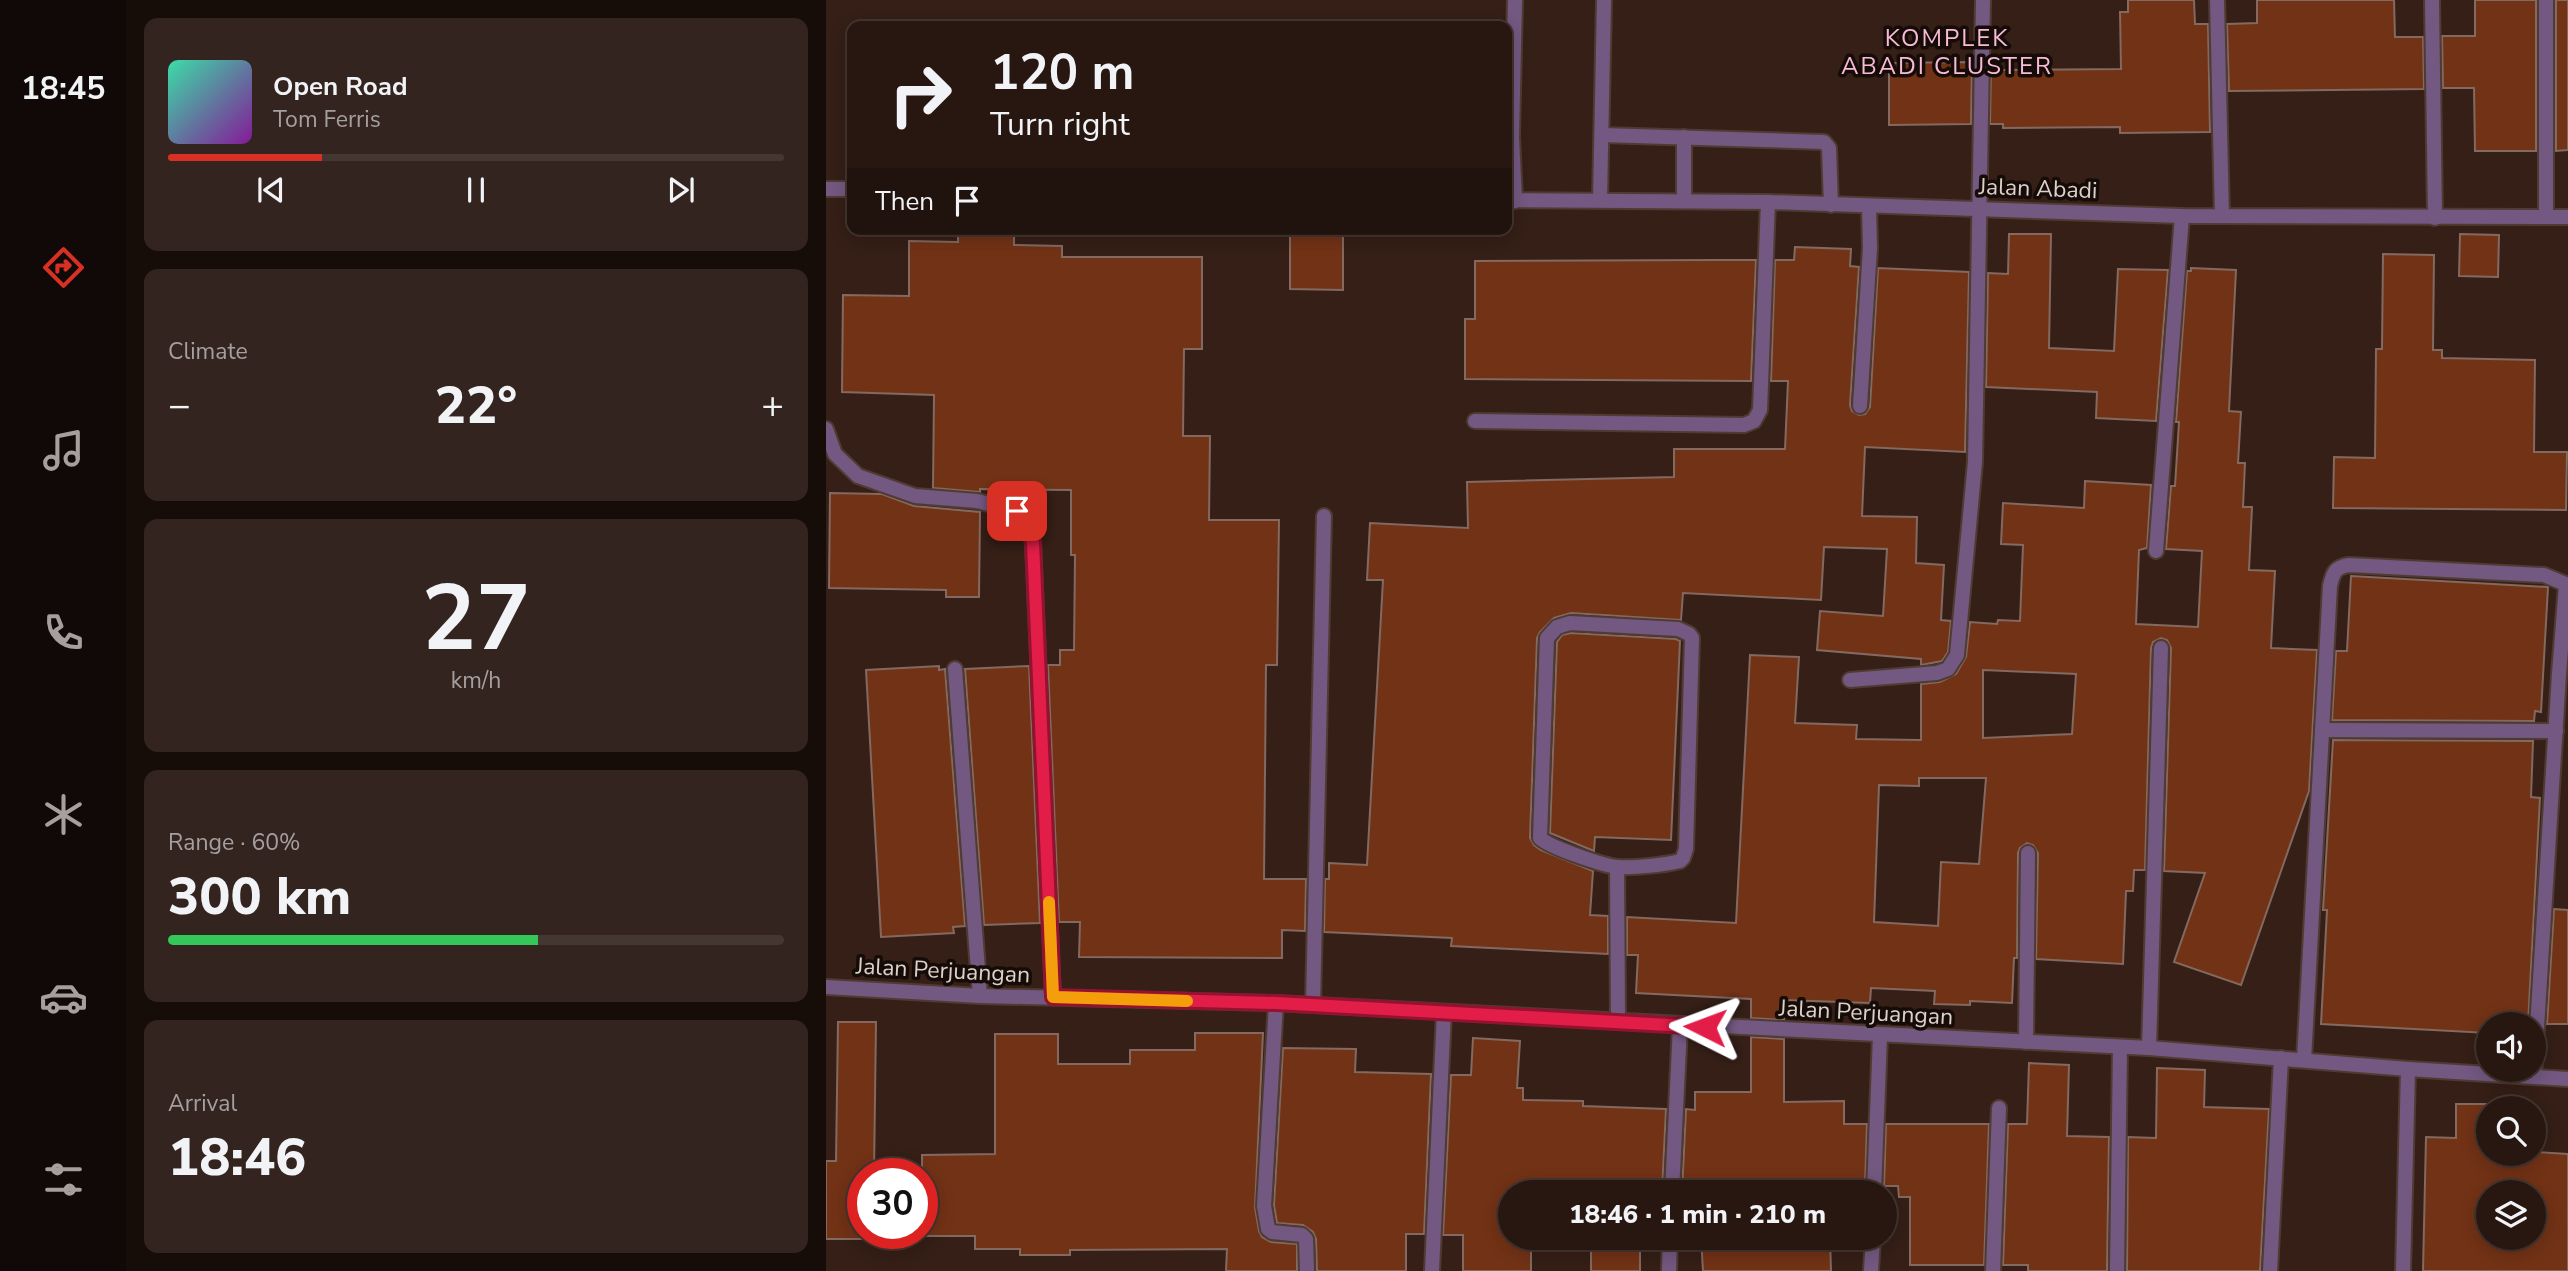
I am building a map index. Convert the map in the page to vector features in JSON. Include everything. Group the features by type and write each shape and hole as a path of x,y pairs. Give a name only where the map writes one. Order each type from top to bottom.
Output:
{"street":[{"path":"1512,168 1515,0"},
{"path":"1600,200 1604,0"},
{"path":"1850,680 1937,673 1948,669 1957,655 1975,462 1983,0"},
{"path":"2217,0 2222,216"},
{"path":"2432,0 2435,218"},
{"path":"2546,0 2546,217"},
{"path":"1601,135 1824,142 1829,148 1831,205"},
{"path":"1684,138 1684,201"},
{"path":"826,188 847,189"},
{"name":"Jalan Abadi","path":"1512,200 1768,202 2182,216 2568,217"},
{"path":"1475,421 1744,425 1754,421 1760,410 1768,202"},
{"path":"1860,406 1870,248 1869,207"},
{"path":"2156,551 2182,216"},
{"path":"826,429 835,454 858,476 915,496 977,501 1017,511 1029,526 1033,543 1053,997"},
{"path":"1313,1005 1324,516"},
{"path":"2304,1060 2330,586 2333,574 2339,566 2544,575 2567,585 2538,1012"},
{"path":"1562,624 1678,629 1692,638 1685,854 1680,861 1674,863 1617,867 1545,844 1540,838 1547,638 1550,632 1562,624"},
{"path":"2149,1048 2161,648"},
{"path":"955,669 980,996"},
{"path":"2322,730 2556,731"},
{"path":"2026,1042 2028,853"},
{"path":"1617,867 1618,1021"},
{"name":"Jalan Perjuangan","path":"826,987 980,996 1276,1003 1680,1026 2149,1048 2476,1073"},
{"path":"1276,1003 1264,1206 1268,1229 1272,1232 1302,1235 1306,1239 1307,1271"},
{"path":"1432,1271 1444,1012"},
{"path":"1673,1180 1680,1026"},
{"path":"1874,1180 1880,1036"},
{"path":"2117,1271 2120,1047"},
{"path":"2270,1271 2281,1058"},
{"path":"2403,1271 2409,1069"},
{"name":"Jalan Perjuangan","path":"2546,1077 2568,1079"},
{"path":"1993,1271 1998,1108"},
{"path":"1669,1271 1670,1250"},
{"path":"1871,1271 1872,1250"}],"building":[{"path":"2128,0 2194,0 2195,24 2208,24 2210,132 2120,133 2120,127 2003,128 2003,124 1990,124 1991,70 2121,69 2120,12 2128,12"},
{"path":"2257,0 2394,0 2395,37 2423,37 2424,89 2229,91 2227,24 2257,23"},
{"path":"2475,0 2536,0 2536,151 2475,151 2474,88 2443,88 2442,36 2475,36"},
{"path":"2556,0 2568,0 2568,150 2556,151"},
{"path":"1972,62 1971,124 1889,125 1889,63"},
{"path":"2009,234 2051,234 2049,348 2114,351 2118,269 2168,270 2156,421 2096,418 2097,392 1986,387 1988,273 2008,274"},
{"path":"2460,234 2499,235 2498,277 2459,276"},
{"path":"958,235 1014,235 1014,245 1062,246 1062,257 1202,257 1202,349 1184,349 1183,436 1210,436 1209,520 1279,520 1277,665 1266,665 1264,879 1306,879 1305,931 1282,930 1282,958 1079,957 1080,922 1059,922 1048,665 1060,665 1060,650 1074,650 1075,555 1071,555 1071,490 980,489 980,492 933,488 934,395 842,392 843,295 909,296 909,241 958,242"},
{"path":"1290,235 1343,235 1343,290 1290,289"},
{"path":"1795,247 1851,249 1850,266 1859,267 1850,405 1852,411 1859,415 1865,414 1870,407 1878,268 1969,272 1965,452 1865,447 1862,516 1917,517 1916,563 1944,565 1941,620 1951,621 1948,652 1942,661 1921,665 1921,659 1817,650 1820,611 1883,616 1887,549 1824,547 1821,600 1683,593 1681,620 1571,613 1554,618 1537,638 1530,838 1541,850 1593,871 1590,915 1608,916 1608,954 1451,946 1452,938 1324,932 1325,879 1329,879 1329,863 1367,865 1383,580 1367,580 1370,523 1468,528 1467,482 1674,477 1674,449 1785,449 1788,381 1771,381 1775,260 1794,260"},
{"path":"2383,254 2434,255 2433,350 2442,350 2442,358 2535,360 2534,452 2567,452 2566,510 2333,508 2334,457 2375,458 2376,349 2382,349"},
{"path":"1756,260 1751,381 1465,379 1465,319 1475,319 1475,261"},
{"path":"2191,268 2236,270 2229,411 2241,412 2238,463 2245,463 2243,507 2252,507 2249,570 2275,571 2271,648 2317,650 2309,791 2241,985 2174,962 2205,873 2164,871 2171,648 2167,640 2161,638 2153,642 2151,648 2145,870 2134,870 2133,891 2126,891 2123,964 2036,959 2038,853 2033,845 2027,843 2018,853 2017,958 2014,958 2012,1003 1970,1001 1970,1005 1934,1004 1935,991 1871,988 1870,1003 1784,1000 1784,1020 1751,1018 1751,999 1636,993 1638,955 1627,955 1627,917 1736,923 1750,655 1799,657 1795,723 1857,725 1856,739 1921,740 1921,684 1940,682 1956,674 1966,657 1970,622 1997,624 1998,620 2020,621 2023,545 2001,544 2003,503 2084,508 2085,481 2151,485 2147,548 2139,550 2136,624 2198,627 2202,551 2166,549 2171,486 2175,486 2179,422 2176,422 2187,271 2191,271","holes":["1983,670 2076,674 2072,734 1983,738","1919,778 1986,778 1979,864 1941,862 1938,926 1874,922 1879,785 1919,786"]},
{"path":"830,493 882,494 914,506 980,512 979,597 946,597 946,590 829,588"},
{"path":"2351,576 2548,587 2541,712 2535,711 2534,721 2332,720 2336,651 2347,651"},
{"path":"1571,633 1680,641 1671,840 1595,837 1594,851 1550,833 1557,642 1562,635"},
{"path":"939,666 939,670 945,669 965,926 953,927 954,933 881,937 866,670"},
{"path":"1029,666 1040,923 984,925 965,669"},
{"path":"2333,740 2533,741 2531,797 2540,798 2529,1012 2476,1012 2476,1032 2321,1024 2327,910 2323,910"},
{"path":"2554,909 2568,910 2568,1024 2547,1024"},
{"path":"838,1022 876,1022 874,1158 847,1158 847,1239 826,1239 826,1161 836,1161"},
{"path":"1195,1033 1263,1033 1255,1208 1262,1237 1271,1242 1297,1244 1297,1271 1226,1271 1227,1249 1070,1250 1070,1255 1020,1255 1020,1249 975,1249 975,1236 938,1236 938,1158 922,1158 922,1155 995,1154 995,1034 1058,1034 1058,1064 1130,1064 1130,1050 1195,1050"},
{"path":"1751,1037 1784,1039 1784,1102 1844,1101 1844,1124 1867,1124 1865,1180 1683,1180 1686,1109 1695,1110 1695,1092 1751,1092"},
{"path":"1473,1038 1520,1041 1517,1088 1523,1088 1523,1100 1583,1101 1583,1106 1666,1109 1663,1180 1498,1180 1498,1250 1531,1250 1531,1271 1463,1271 1463,1235 1443,1235 1451,1075 1471,1075"},
{"path":"1283,1048 1356,1049 1355,1072 1431,1074 1424,1234 1406,1234 1406,1271 1317,1271 1316,1239 1313,1232 1303,1225 1277,1223 1274,1205"},
{"path":"2029,1063 2069,1065 2067,1136 2109,1137 2107,1271 2028,1271 2028,1265 2003,1265 2008,1124 2027,1124"},
{"path":"2157,1068 2205,1070 2204,1107 2269,1109 2260,1271 2127,1271 2128,1137 2156,1138"},
{"path":"2456,1104 2476,1104 2476,1166 2546,1166 2546,1153 2568,1154 2568,1271 2423,1271 2426,1137 2456,1138"},
{"path":"1886,1124 1989,1124 1984,1265 1910,1265 1910,1197 1899,1197 1897,1180 1884,1180"},
{"path":"1591,1250 1640,1250 1640,1271 1591,1271"},
{"path":"1702,1250 1830,1250 1831,1271 1703,1271"}],"slow traffic":[{"path":"1049,902 1053,997 1187,1001"}],"district":[{"name":"KOMPLEK ABADI CLUSTER","path":"1947,52"}],"route":[{"path":"1017,511 1029,526 1033,543 1053,997 1276,1003 1705,1027"}]}
